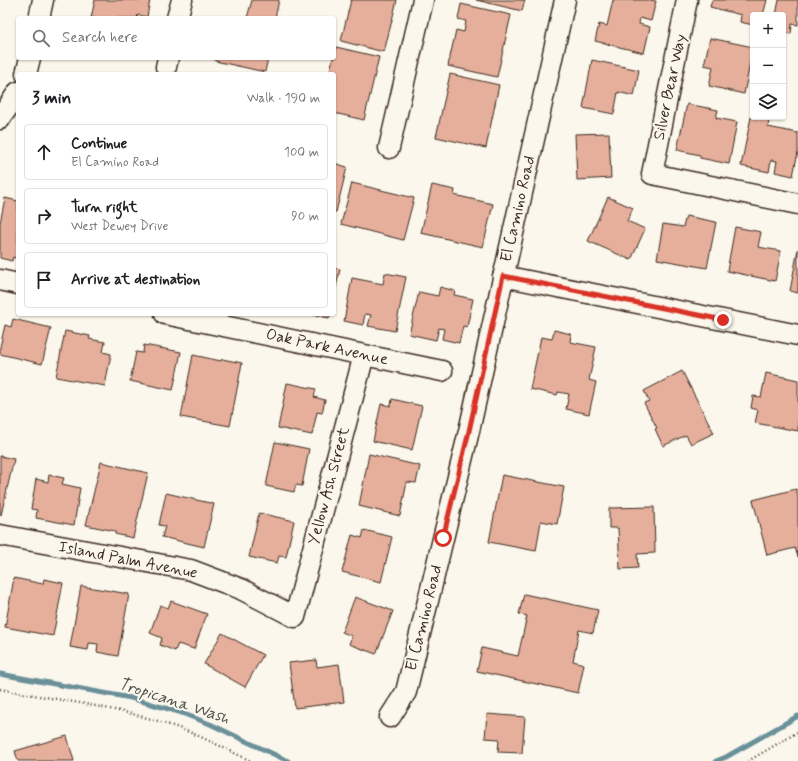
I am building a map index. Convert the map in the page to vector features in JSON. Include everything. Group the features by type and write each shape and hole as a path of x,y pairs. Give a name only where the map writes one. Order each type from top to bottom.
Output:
{"street":[{"path":"39,16 43,0"},
{"path":"178,16 182,0"},
{"path":"389,148 422,0"},
{"name":"El Camino Road","path":"390,717 406,692 469,431 565,0"},
{"name":"Silver Bear Way","path":"687,0 652,174 798,204"},
{"path":"26,72 30,60"},
{"path":"0,119 16,95"},
{"path":"503,276 798,335"},
{"path":"0,280 16,284"},
{"name":"Oak Park Avenue","path":"175,316 442,371"},
{"name":"Yellow Ash Street","path":"295,618 364,355"},
{"name":"Island Palm Avenue","path":"0,535 191,570 241,589 295,618"}],"path":[{"path":"0,689 118,711 151,719 184,730 251,761"},
{"path":"748,761 798,732"}],"building":[{"path":"95,0 150,0 147,16 91,16"},
{"path":"252,0 279,0 275,16 248,16"},
{"path":"351,0 397,0 384,52 341,41"},
{"path":"476,0 525,0 522,11"},
{"path":"613,0 656,1 651,21 640,18 639,24 650,27 644,53 595,41 599,24 607,26"},
{"path":"712,0 767,0 764,12 750,12 750,24 740,22 741,15 710,7"},
{"path":"779,0 798,0 798,25 792,24 791,34 786,33 786,12 777,12"},
{"path":"461,4 511,15 497,77 448,66 456,30 464,32 466,21 458,19"},
{"path":"710,38 750,46 750,63 744,94 709,86 713,67 704,65"},
{"path":"336,47 379,57 364,120 336,113 336,72 330,72 332,60 336,60"},
{"path":"215,60 268,60 265,72"},
{"path":"592,60 639,70 634,96 618,92 614,114 583,108"},
{"path":"450,74 499,85 486,148 436,137"},
{"path":"687,104 718,110 716,118 737,122 729,164 700,158 700,155 677,150"},
{"path":"750,120 769,120 768,127 798,133 798,152 793,176 775,172 777,161 771,160 769,172 741,166"},
{"path":"609,133 611,178 577,180 575,134"},
{"path":"336,164 347,167 336,212"},
{"path":"352,183 414,198 403,240 341,224"},
{"path":"432,185 455,190 454,195 493,204 483,247 421,233"},
{"path":"608,197 633,208 627,221 645,229 631,260 588,241"},
{"path":"5,198 16,201 16,258 13,257 12,261 0,258 0,223"},
{"path":"686,216 716,222 707,268 657,259 663,224 683,227"},
{"path":"735,227 761,232 758,247 781,251 775,281 727,271"},
{"path":"798,249 798,293 790,291"},
{"path":"336,268 340,269 336,287"},
{"path":"385,273 406,277 395,331 368,326 371,315 365,314 363,325 344,321 352,278 383,284"},
{"path":"440,287 455,291 454,295 473,299 467,327 463,326 459,343 442,339 444,329 439,328 436,340 409,334 419,292 438,296"},
{"path":"319,316 330,316 329,318"},
{"path":"13,319 51,328 42,364 0,354 5,325 11,327"},
{"path":"554,330 571,334 570,342 596,347 589,380 596,382 589,414 566,409 569,394 558,392 557,395 530,389 541,337 552,339"},
{"path":"65,331 90,336 89,339 105,342 103,352 111,354 105,386 56,377"},
{"path":"144,345 181,352 173,390 130,381 136,352 143,353"},
{"path":"193,355 221,361 222,359 242,363 230,426 181,417"},
{"path":"682,371 714,433 691,444 686,435 663,446 655,429 657,428 644,403 649,401 644,391"},
{"path":"766,373 798,380 798,431 755,423 758,410 751,408 753,396 761,397"},
{"path":"287,383 316,389 314,397 325,400 322,413 317,412 312,435 278,428"},
{"path":"392,399 422,406 412,450 373,441 381,404 391,406"},
{"path":"275,442 309,449 302,486 296,485 294,492 266,486"},
{"path":"369,454 420,466 416,483 407,482 400,516 359,506"},
{"path":"0,456 14,459 1,515 0,514"},
{"path":"101,462 148,473 133,538 115,534 115,531 86,525"},
{"path":"49,475 64,478 62,484 80,488 74,525 36,518 37,510 31,509 36,479 48,482"},
{"path":"502,475 564,487 557,524 541,521 536,551 489,542"},
{"path":"796,489 798,496 798,557 795,548 767,555 753,500"},
{"path":"166,493 214,504 204,547 162,537 165,526 159,525"},
{"path":"654,507 655,553 637,554 638,568 620,569 618,528 609,528 609,508"},
{"path":"259,513 294,521 286,557 279,556 277,563 249,557"},
{"path":"364,530 392,537 381,582 342,572 352,535 362,538"},
{"path":"14,578 43,584 44,579 63,583 53,636 5,627"},
{"path":"81,586 129,594 118,656 97,652 98,644 89,643 88,650 70,647"},
{"path":"524,594 598,610 593,633 579,630 573,661 584,664 578,693 477,671 482,648 518,656 527,616 519,614"},
{"path":"355,597 393,611 376,654 349,644 352,636 342,632"},
{"path":"171,601 207,614 194,649 178,644 175,651 160,645 162,638 150,633 160,605 168,608"},
{"path":"222,633 263,655 245,687 204,664"},
{"path":"316,660 317,667 339,664 344,702 295,708 289,663"},
{"path":"487,714 525,717 522,753 498,752 499,739 485,738"},
{"path":"67,736 74,761 18,761 15,751"}],"waterway":[{"name":"Tropicana Wash","path":"0,674 131,698 179,712 210,724 288,761"},
{"name":"Tropicana Wash","path":"716,761 726,757 798,716"}],"route":[{"path":"443,538 469,431 503,276 723,320"}]}
